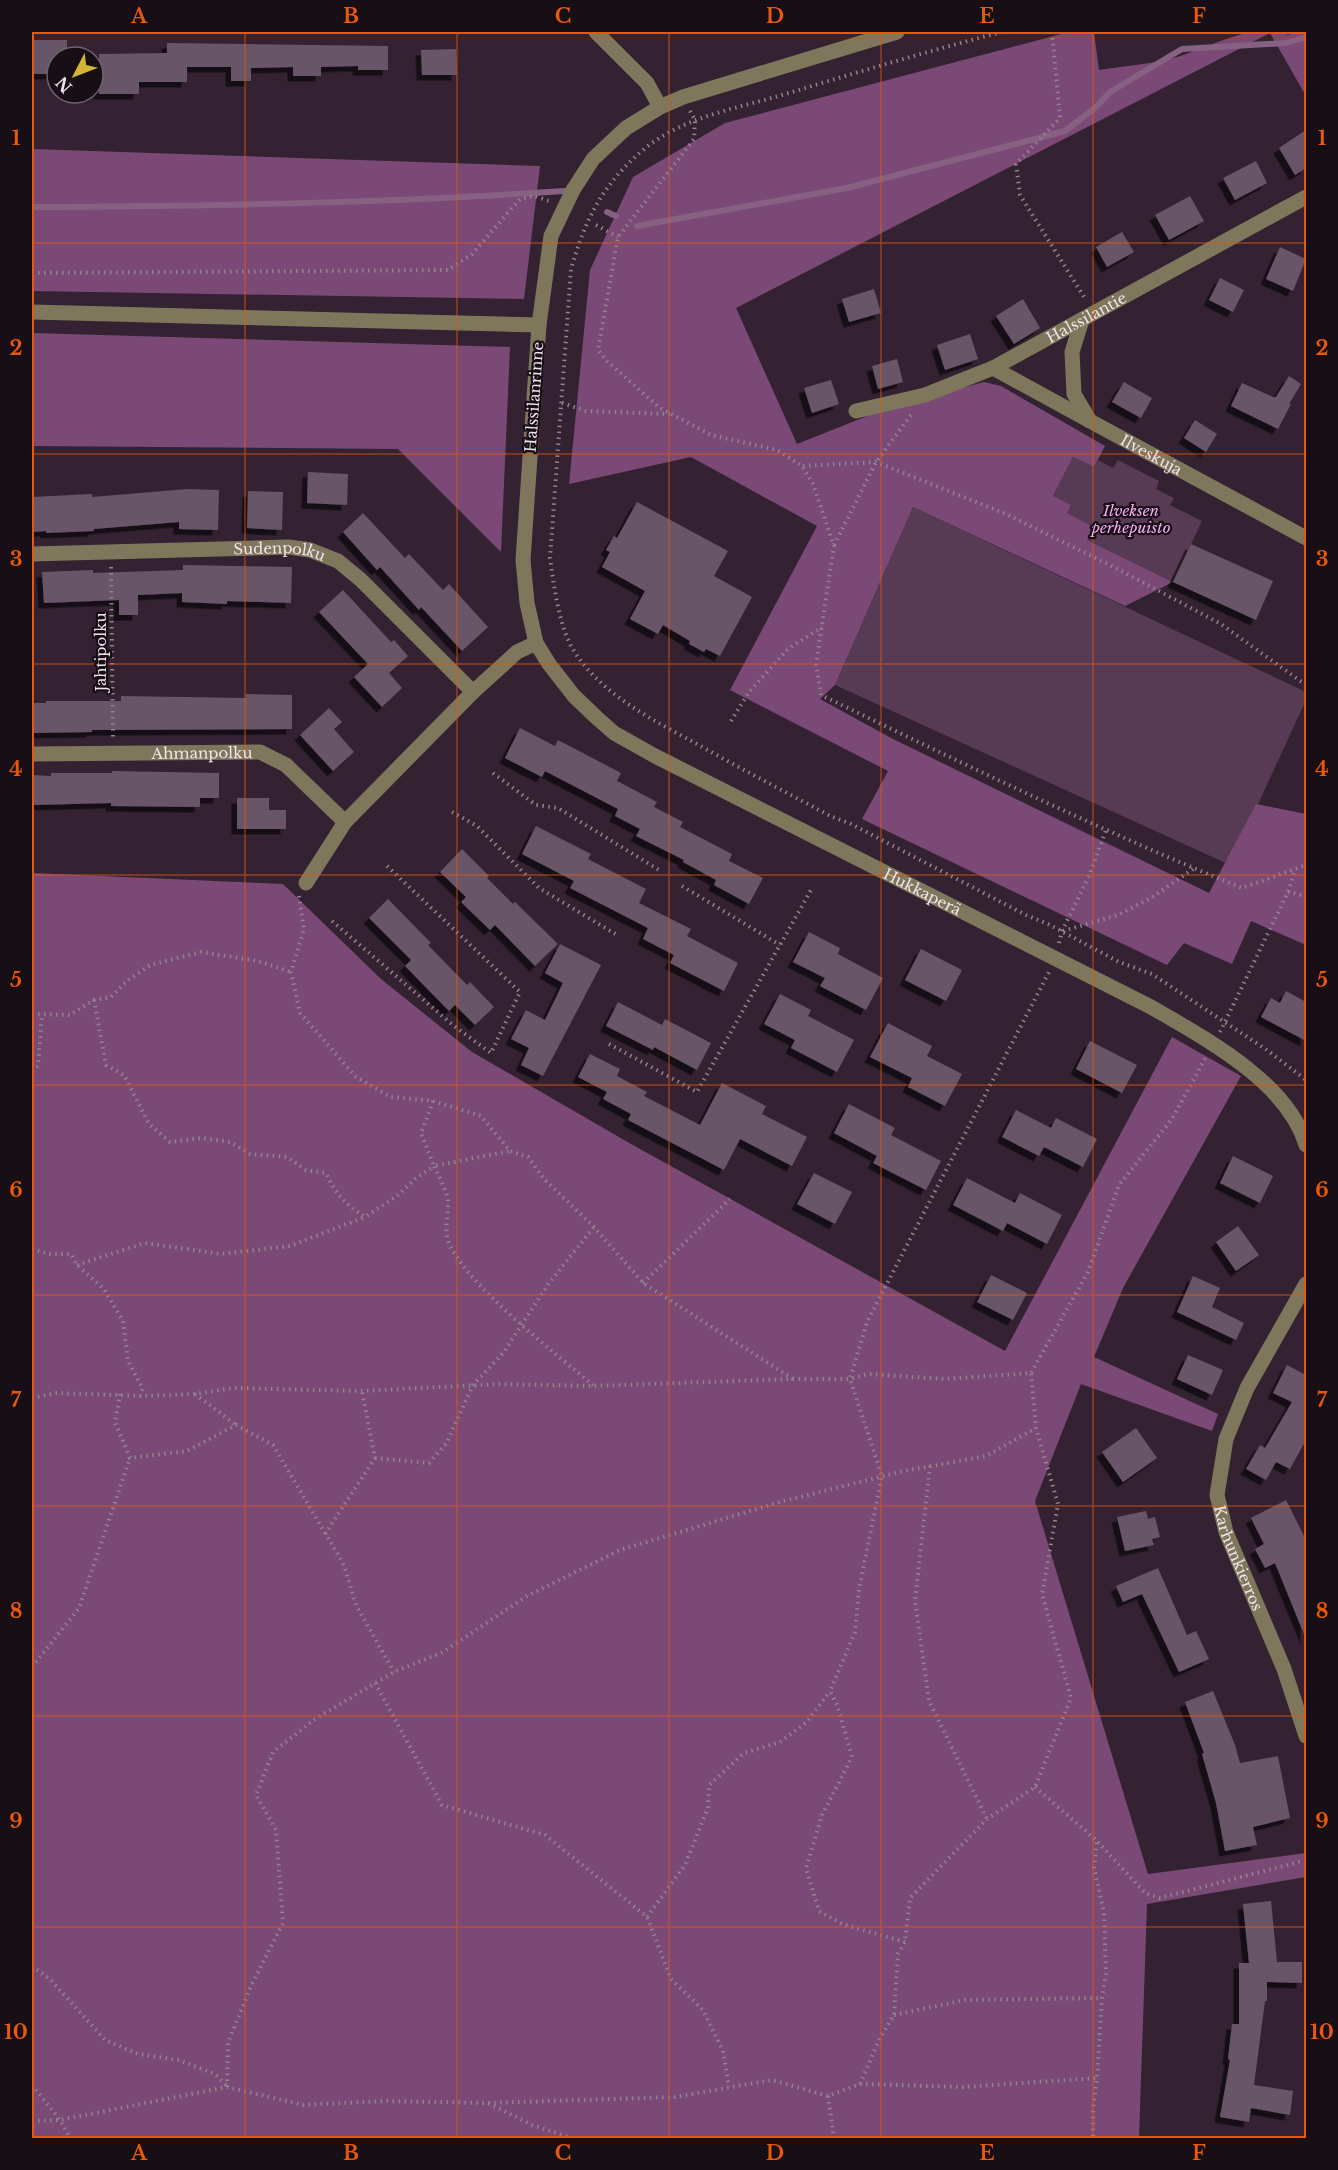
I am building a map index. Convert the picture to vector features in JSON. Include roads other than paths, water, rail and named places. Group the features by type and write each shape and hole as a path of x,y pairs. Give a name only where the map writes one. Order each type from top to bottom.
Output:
{"street":[{"path":"596,32 647,83 660,107"},
{"name":"Halssilanrinne","path":"536,643 526,603 523,560 540,325 551,236 573,190 593,159 626,128 660,107 683,97 897,32"},
{"name":"Halssilantie","path":"856,411 925,395 993,368 1306,197"},
{"path":"32,312 540,325"},
{"path":"1088,316 1072,352 1074,394 1090,421"},
{"name":"Ilveskuja","path":"993,368 1306,538"},
{"name":"Sudenpolku","path":"32,554 289,547 310,550 338,561 362,580 473,692"},
{"path":"306,884 345,822 473,692 517,652 536,643"},
{"name":"Hukkaperä","path":"536,643 574,696 614,733 655,756 1151,1007 1228,1053 1286,1104 1306,1142"},
{"name":"Ahmanpolku","path":"32,754 260,752 286,765 345,822"},
{"name":"Karhunkierros","path":"1306,1284 1247,1388 1226,1439 1217,1495 1226,1532 1284,1669 1306,1736"}],"waterway":[{"path":"637,226 847,188 1065,131 1095,108 1110,92 1182,49 1286,43 1306,37"},
{"path":"32,207 298,203 564,191"},
{"path":"607,212 616,216"}],"park label":[{"name":"Ilveksen perhepuisto","path":"1131,518"}]}
